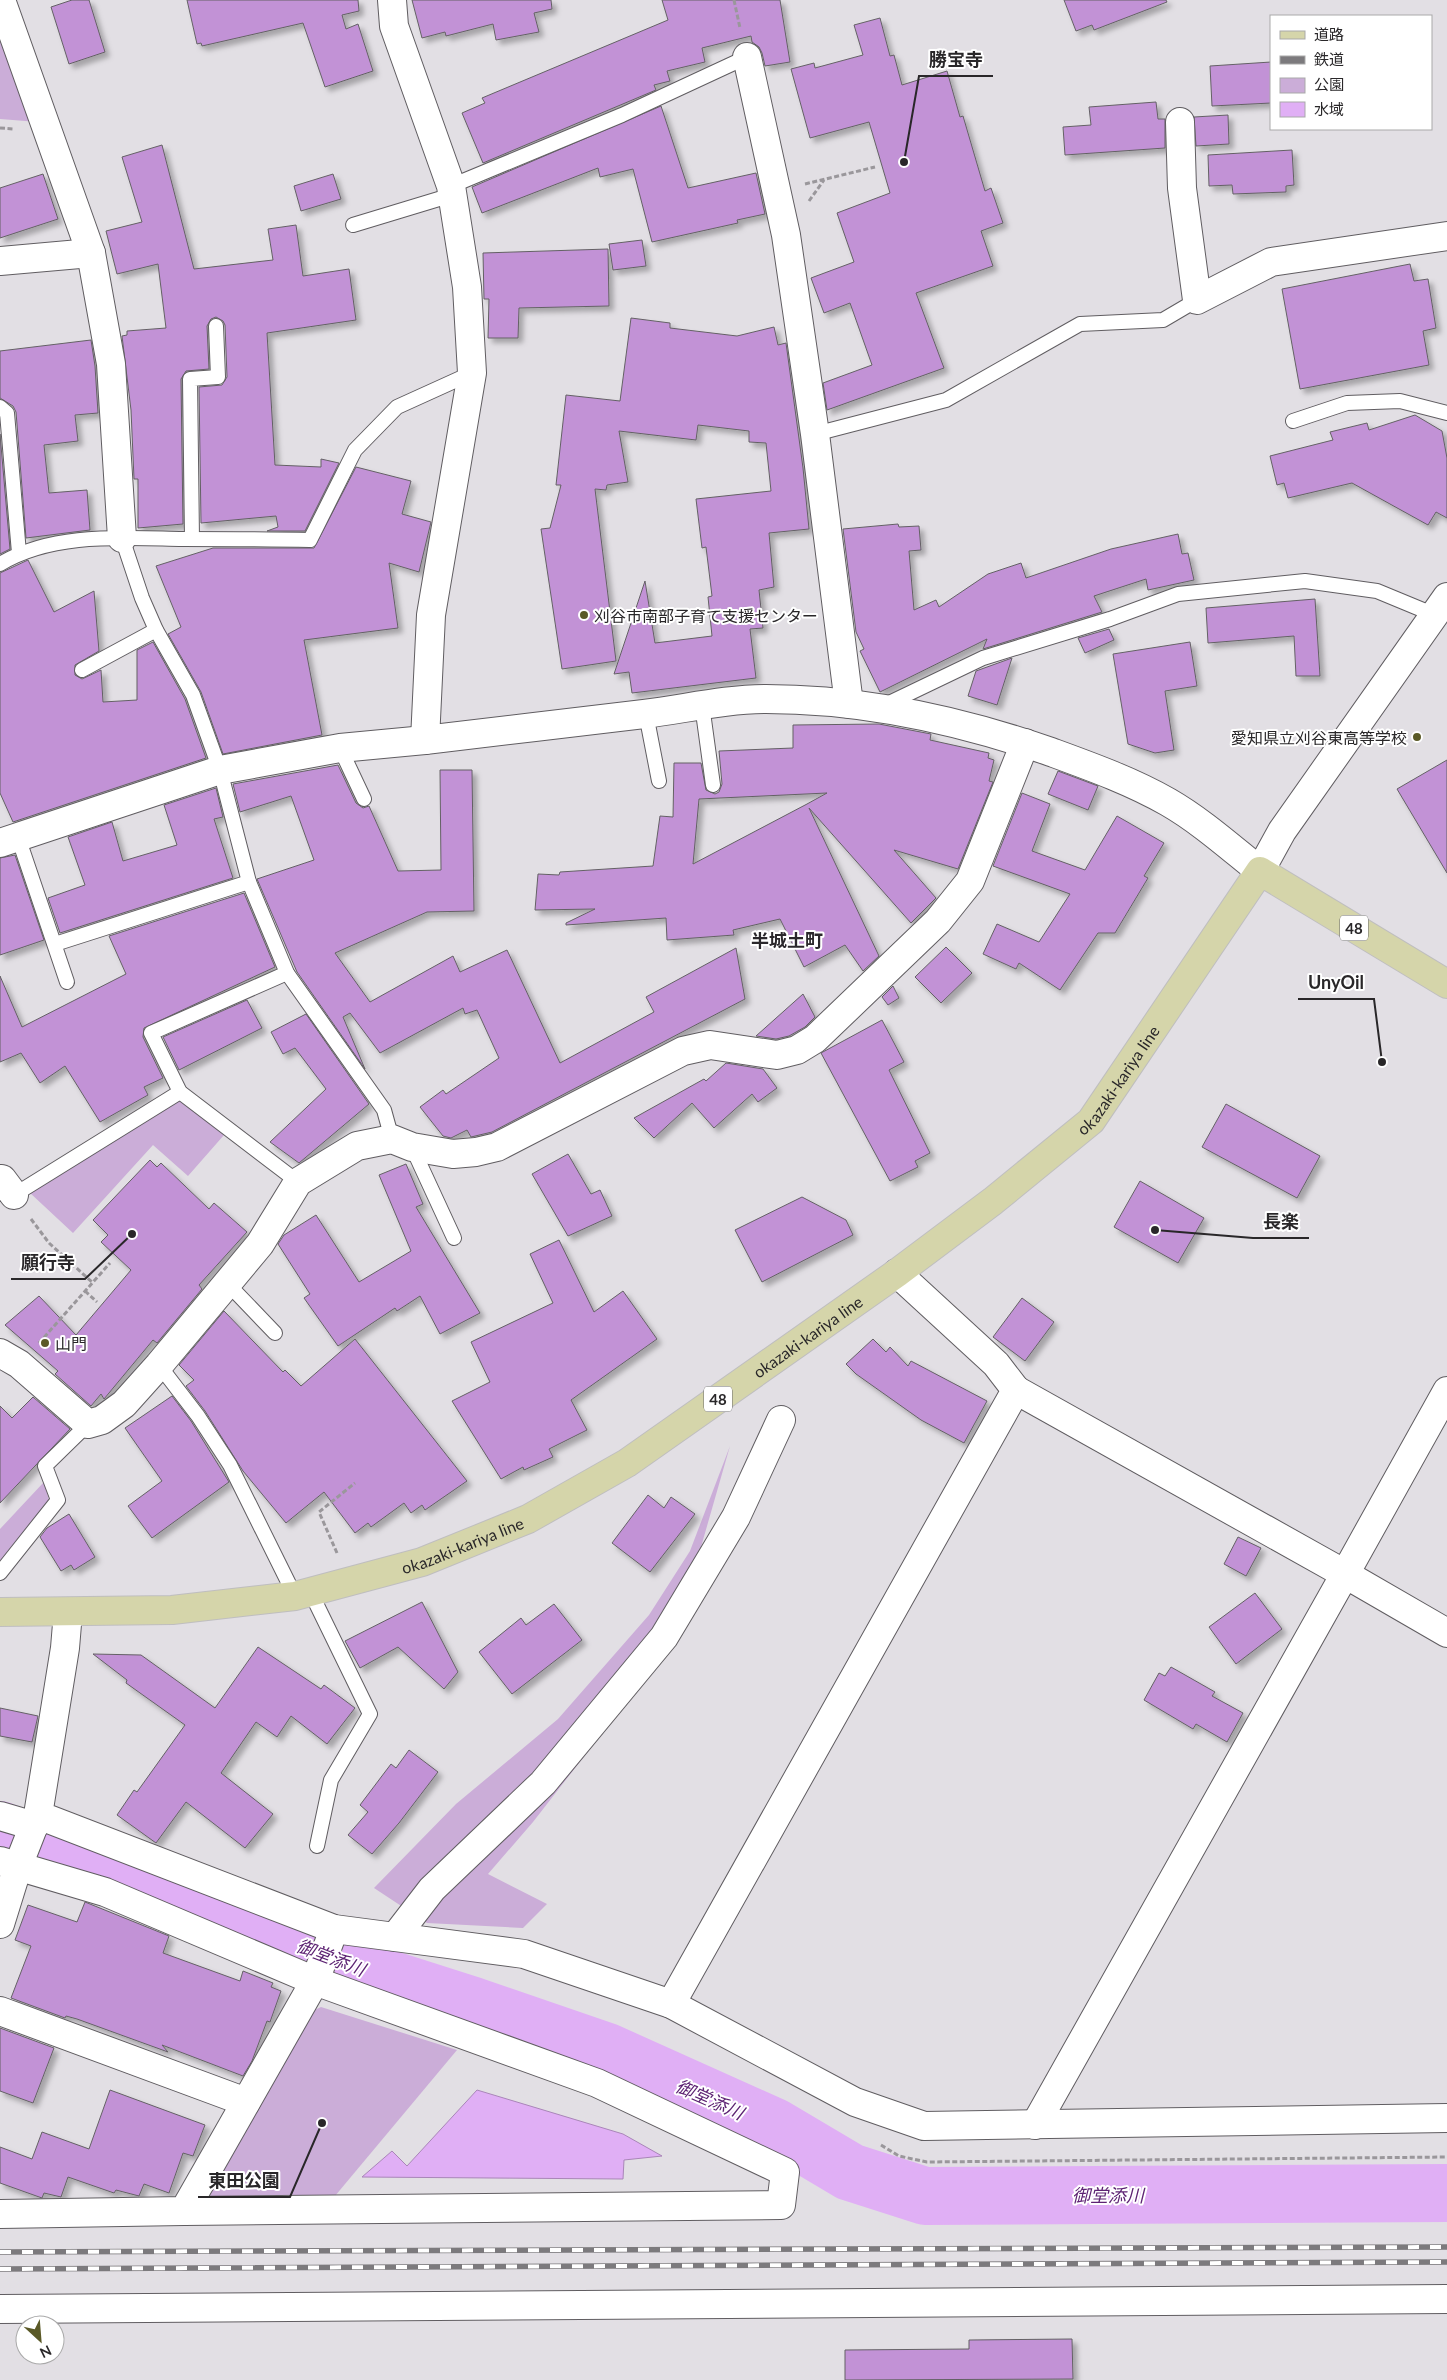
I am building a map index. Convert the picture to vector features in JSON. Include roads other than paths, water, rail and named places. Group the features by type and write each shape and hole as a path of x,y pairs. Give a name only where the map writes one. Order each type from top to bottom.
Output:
{"main road":[{"name":"48","path":"1260,871 1447,984"},
{"name":"okazaki-kariya line","path":"0,1612 172,1610 302,1594 422,1562 528,1519 627,1463 897,1273 993,1201 1091,1120 1260,871"}],"street":[{"path":"1,0 91,253 111,364 122,538"},
{"path":"392,0 394,26 452,191 467,287 472,373 431,615 425,740"},
{"path":"747,58 786,235 815,434 848,704"},
{"path":"1180,122 1182,188 1198,300 1271,262 1447,236"},
{"path":"0,261 91,253"},
{"path":"9,840 220,770 340,748 425,740 646,714 702,705 765,699 880,708 948,721 1025,743 1117,776 1170,803 1260,871 1282,831 1441,606"},
{"path":"10,1359 88,1424 102,1420 124,1404 228,1284 260,1244 298,1182 357,1146 402,1143 453,1154 476,1152 497,1147 683,1051 710,1045 777,1055 797,1050 815,1039 938,921 970,881 1025,743"},
{"path":"897,1273 996,1364 1016,1390 1447,1633"},
{"path":"671,2004 1016,1390"},
{"path":"1035,2125 1447,1391"},
{"path":"395,1937 432,1889 543,1783 664,1637 736,1518 780,1420"},
{"path":"0,1924 9,1863 36,1820 65,1648 68,1612"},
{"path":"0,1816 36,1820 334,1929 524,1954 671,2004 855,2102 924,2126 1447,2118"},
{"path":"0,2214 781,2205 785,2172 598,2083 315,1981 105,1892 9,1863"},
{"path":"184,2211 315,1981 334,1929"},
{"path":"0,2011 246,2102"},
{"path":"0,2309 1447,2299"}],"lane":[{"path":"353,225 452,191 747,58"},
{"path":"815,434 946,400 1080,324 1163,320 1198,300"},
{"path":"192,539 190,379 218,377 216,326"},
{"path":"0,564 19,553 62,543 122,538 310,540 355,450 398,407 472,373"},
{"path":"1293,421 1347,403 1400,401 1447,413"},
{"path":"0,407 8,413 19,553"},
{"path":"122,538 142,598 156,630 193,695 220,770 249,882 287,973 384,1110 454,1238"},
{"path":"880,708 983,658 1110,619 1178,594 1305,580 1377,590 1441,606"},
{"path":"82,670 156,630"},
{"path":"702,705 713,785"},
{"path":"646,714 659,781"},
{"path":"340,748 364,800"},
{"path":"9,840 55,944 67,982"},
{"path":"55,944 249,882"},
{"path":"287,973 151,1032 180,1092 298,1182"},
{"path":"4,1182 180,1092"},
{"path":"228,1284 275,1334"},
{"path":"159,1365 198,1416 230,1465 370,1714 331,1780 317,1846"},
{"path":"0,1573 58,1500 45,1466 88,1424"}],"water":[{"path":"477,2090 623,2134 662,2156 624,2160 623,2179 362,2177 392,2151 407,2166"}],"waterway":[{"name":"御堂添川","path":"0,1830 382,1977 607,2052 774,2127 850,2172 925,2196 1447,2193"}],"railway":[{"path":"0,2252 1447,2247"},
{"path":"0,2269 1447,2262"}],"place":[{"name":"勝宝寺","path":"904,162"},
{"name":"刈谷市南部子育て支援センター","path":"584,615"},
{"name":"愛知県立刈谷東高等学校","path":"1417,737"},
{"name":"UnyOil","path":"1382,1062"},
{"name":"長楽","path":"1155,1230"},
{"name":"願行寺","path":"132,1234"},
{"name":"山門","path":"45,1343"},
{"name":"東田公園","path":"322,2123"}],"district":[{"name":"半城土町","path":"787,940"}]}
